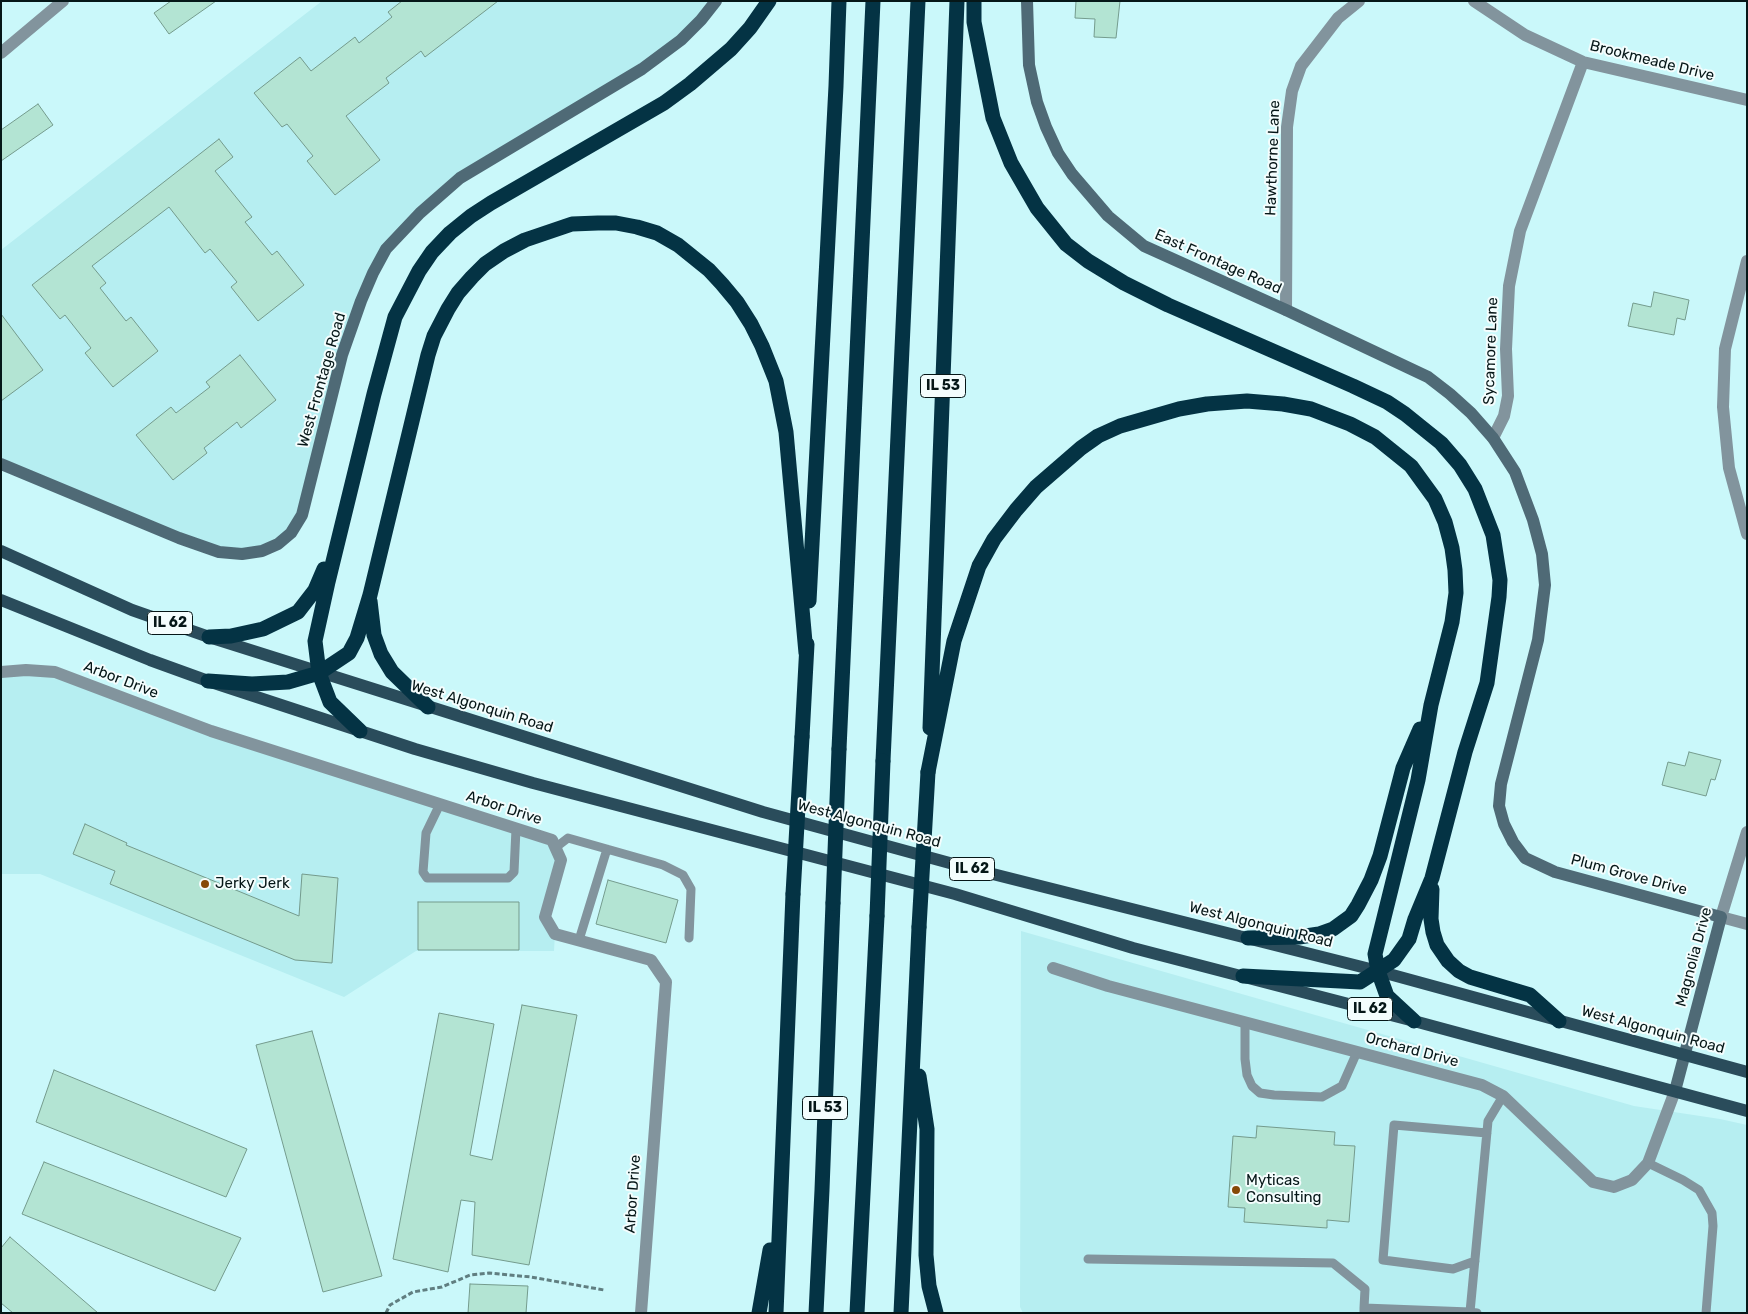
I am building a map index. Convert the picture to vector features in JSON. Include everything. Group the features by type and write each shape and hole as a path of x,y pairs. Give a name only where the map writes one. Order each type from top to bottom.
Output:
{"highway":[{"path":"360,731 330,702 319,673 315,641 342,523 395,317 419,271 432,252 450,233 492,202 664,103 690,84 731,49 750,28 769,1"},
{"name":"IL 53","path":"776,1313 793,894 839,1"},
{"name":"IL 53","path":"816,1313 872,1"},
{"name":"IL 53","path":"857,1313 877,916 918,1"},
{"name":"IL 53","path":"901,1313 913,1041 928,772 957,1"},
{"path":"974,1 974,22 993,118 1011,163 1033,200 1066,244 1088,261 1124,283 1168,305 1386,402 1405,414 1441,443 1460,465 1475,489 1493,534 1500,580 1498,614 1486,683 1465,752 1432,878 1409,939 1394,960 1360,982 1243,976"},
{"path":"208,681 252,684 288,682 319,673 349,653 357,638 370,595 434,336 458,293 485,264 525,240 572,224 616,223 637,227 657,233 678,245 716,277 737,302 762,346 776,381 786,432 806,653"},
{"path":"928,772 954,641 979,566 994,539 1016,510 1059,465 1098,436 1120,426 1179,408 1207,404 1247,401 1311,409 1375,437 1411,466 1435,499 1445,522 1452,548 1455,578 1456,593 1452,622 1431,705 1418,780 1375,954 1378,972 1387,996 1414,1021"},
{"path":"209,637 231,636 264,630 298,612 315,590 342,523"},
{"path":"370,595 374,635 381,654 392,672 428,707"},
{"path":"1248,938 1298,937 1320,934 1333,929 1351,916 1367,888 1377,864 1403,768 1431,705"},
{"path":"1432,878 1431,919 1433,932 1437,945 1448,962 1470,977 1530,995 1559,1022"},
{"path":"913,1041 927,1129 926,1254 929,1286 936,1313"},
{"path":"759,1313 780,1196"}],"main road":[{"name":"West Algonquin Road","path":"1,551 132,610 209,637 772,814 957,865 1378,972 1747,1072"},
{"name":"IL 62","path":"1,600 150,660 208,681 360,731 533,783 955,894 1133,948 1414,1021 1747,1111"}],"street":[{"path":"1,54 63,1"},
{"name":"West Frontage Road","path":"1,464 179,538 219,552 242,554 262,551 278,544 291,534 302,515 342,355 373,273 386,249 420,213 460,178 642,69 681,40 701,20 716,1"},
{"name":"East Frontage Road","path":"1027,1 1028,56 1031,80 1046,127 1058,153 1090,198 1108,216 1144,246 1428,377 1471,413 1493,438"},
{"name":"Hawthorne Lane","path":"1286,310 1287,127 1292,91 1301,66 1338,18 1359,1"},
{"name":"Brookmeade Drive","path":"1474,1 1525,36 1582,62 1747,100"},
{"name":"Sycamore Lane","path":"1493,438 1504,416 1508,396 1506,349 1510,286 1520,232 1582,62"},
{"path":"1747,261 1725,349 1723,408 1729,468 1747,534"},
{"name":"Plum Grove Drive","path":"1493,438 1514,472 1533,520 1542,554 1545,585 1538,640 1501,784 1500,806 1504,824 1513,842 1525,858 1555,872 1747,924"},
{"name":"Arbor Drive","path":"1,672 26,670 55,672 211,731 552,840 561,860 545,917 555,934 651,960 666,982 640,1313"},
{"name":"Magnolia Drive","path":"1675,1091 1721,917 1747,832"},
{"name":"Orchard Drive","path":"1053,968 1108,986 1482,1085 1503,1096 1593,1182 1614,1188 1632,1180 1648,1163 1675,1091"}],"lane":[{"path":"440,804 426,833 423,872 427,878 508,878 514,872 516,829"},
{"path":"555,848 568,838 663,865 683,875 691,889 689,938"},
{"path":"579,940 607,849"},
{"path":"1245,1023 1247,1075 1252,1086 1260,1093 1322,1098 1342,1086 1357,1052"},
{"path":"1470,1312 1488,1121 1503,1096"},
{"path":"1475,1261 1453,1269 1383,1260 1394,1125 1487,1133"},
{"path":"1648,1163 1699,1190 1712,1213 1713,1226 1706,1313"},
{"path":"1088,1259 1333,1264 1365,1289 1364,1311 1478,1313"}],"path":[{"path":"386,1313 390,1304 413,1292 442,1287 470,1275 489,1274 531,1277 604,1290"}],"shaded area":[{"path":"322,1 716,1 681,40 460,178 403,229 361,301 302,515 278,544 219,552 1,464 1,250"},
{"path":"1,672 55,672 552,840 561,860 545,917 555,934 554,951 416,951 344,997 40,874 1,874"},
{"path":"1021,931 1634,1106 1747,1125 1747,1313 1023,1313 1020,1307"}],"building":[{"path":"171,1 216,1 169,34 154,13"},
{"path":"402,1 498,1 425,57 421,51 386,78 389,83 346,116 380,160 335,195 307,161 313,156 287,124 282,127 254,93 300,57 311,71 355,37 359,43 392,17 388,12"},
{"path":"1076,1 1120,1 1116,38 1094,37 1095,19 1075,18"},
{"path":"38,104 53,125 1,161 1,130"},
{"path":"219,139 233,157 215,171 252,217 245,222 272,255 277,251 304,285 258,321 231,287 237,282 210,249 205,253 169,207 92,266 106,283 100,288 126,321 131,317 158,351 113,387 85,353 91,348 65,315 60,319 32,285"},
{"path":"1654,292 1689,300 1685,320 1677,318 1674,335 1628,326 1633,303 1651,307"},
{"path":"1,314 43,370 1,401"},
{"path":"240,355 276,400 241,428 237,422 204,448 207,453 173,480 136,435 171,407 176,413 210,387 206,382"},
{"path":"1689,752 1721,760 1715,780 1711,779 1706,796 1662,785 1668,762 1685,766"},
{"path":"85,824 127,843 126,845 299,916 302,874 338,878 332,963 295,960 110,884 115,871 73,854"},
{"path":"608,880 678,900 666,943 596,924"},
{"path":"418,902 519,902 519,950 418,950"},
{"path":"522,1005 577,1015 529,1265 472,1255 475,1202 461,1200 448,1272 393,1259 439,1013 494,1024 470,1155 492,1160"},
{"path":"312,1031 382,1276 323,1292 256,1045"},
{"path":"54,1070 247,1149 226,1197 36,1122"},
{"path":"1257,1126 1335,1132 1334,1145 1355,1146 1349,1222 1327,1220 1327,1228 1244,1222 1245,1208 1228,1207 1233,1136 1256,1138"},
{"path":"44,1162 241,1238 215,1291 22,1214"},
{"path":"10,1237 98,1313 13,1313 1,1303 1,1248"},
{"path":"470,1284 528,1286 526,1313 468,1313"}],"place":[{"name":"Jerky Jerk","path":"205,884"},
{"name":"Myticas Consulting","path":"1236,1190"}]}
